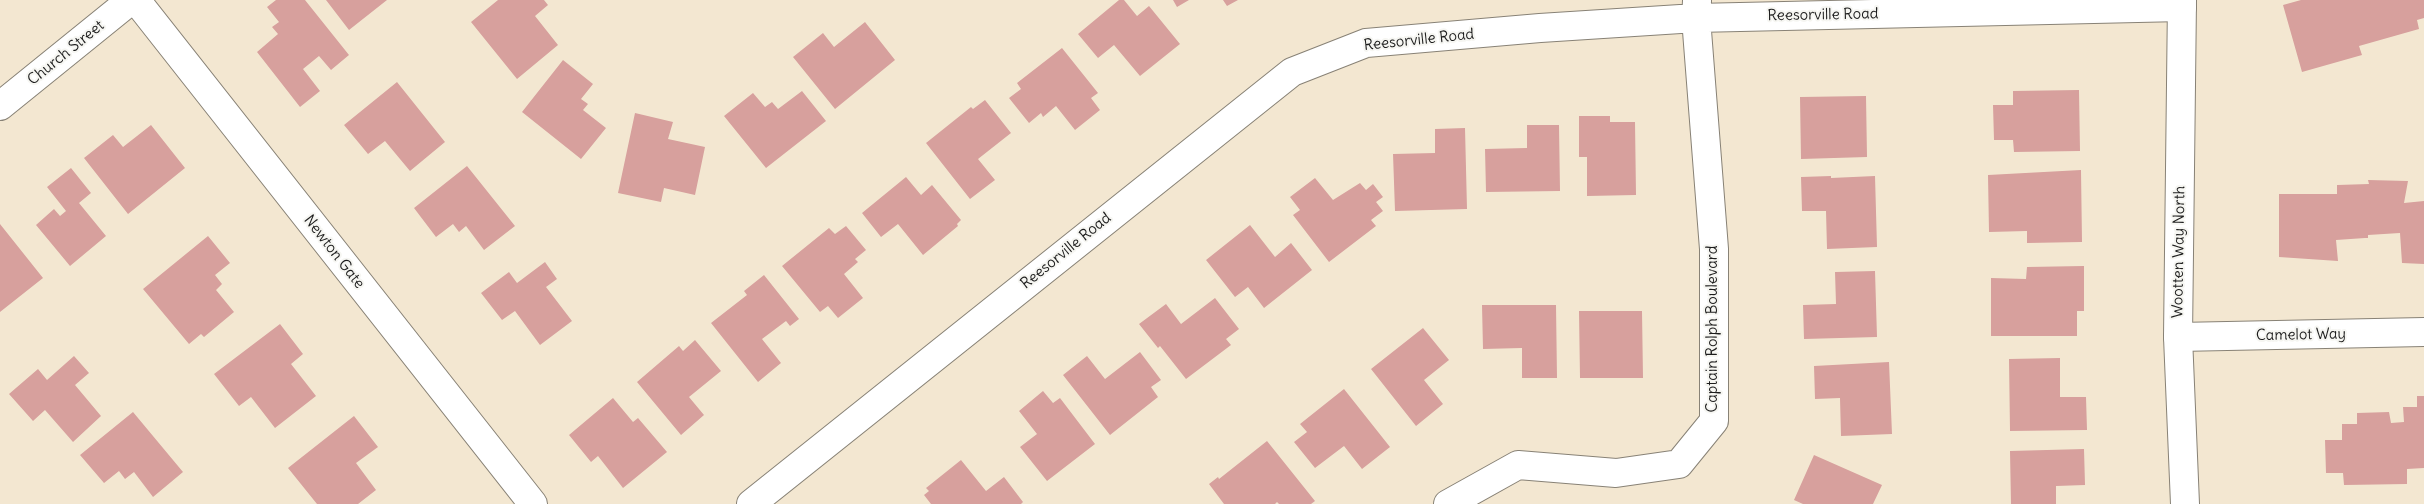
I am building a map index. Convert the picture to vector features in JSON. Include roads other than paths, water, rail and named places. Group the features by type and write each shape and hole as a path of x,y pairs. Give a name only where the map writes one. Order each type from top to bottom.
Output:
{"street":[{"name":"Church Street","path":"0,106 131,0"},
{"name":"Newton Gate","path":"136,0 533,504"},
{"name":"Reesorville Road","path":"751,504 1292,72 1366,43 1540,28 1697,9 2182,4"},
{"name":"Wootten Way North","path":"2182,4 2178,337 2186,504"},
{"name":"Captain Rolph Boulevard","path":"1448,504 1518,465 1616,473 1679,464 1714,421 1714,249 1697,9"},
{"name":"Camelot Way","path":"2178,337 2424,332"}]}
